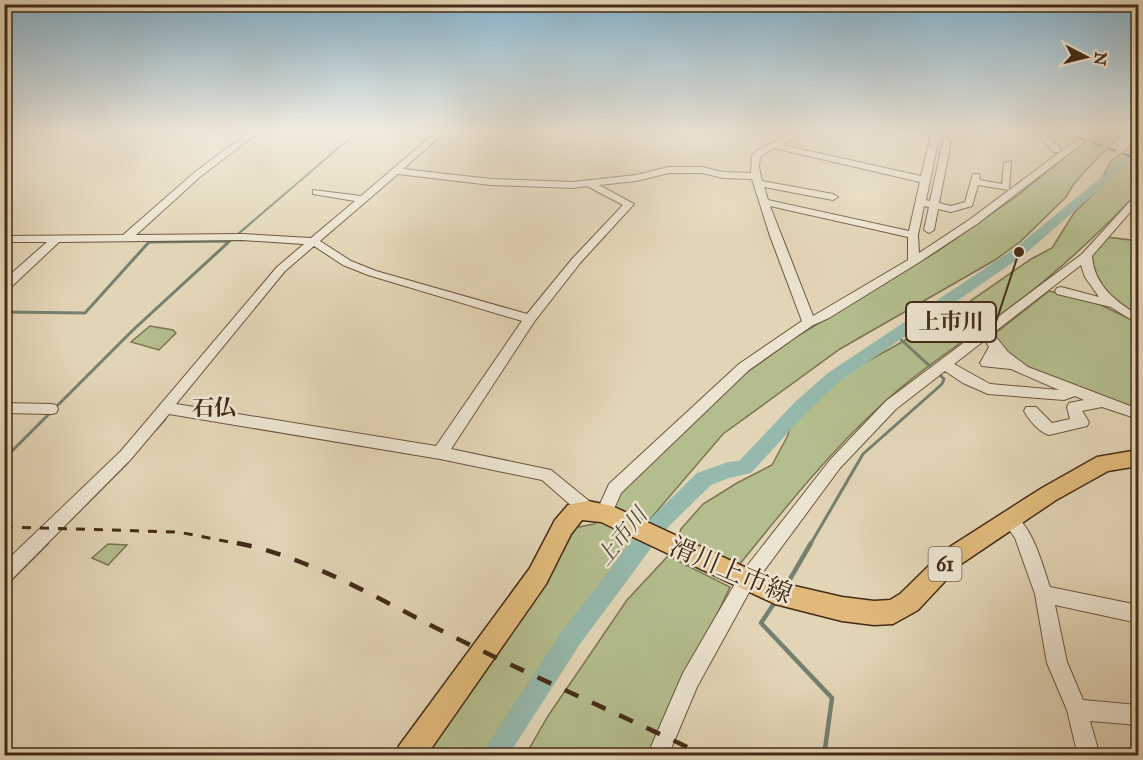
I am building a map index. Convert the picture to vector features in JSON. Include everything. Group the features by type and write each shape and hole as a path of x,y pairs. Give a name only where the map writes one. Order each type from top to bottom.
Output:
{"main road":[{"name":"滑川上市線","path":"596,512 746,581 799,600 874,613 893,612 909,602 953,557 1087,471 1104,463 1138,458"},
{"path":"409,756 538,576 563,527 576,512 596,512"}],"street":[{"path":"125,239 207,167"},
{"path":"4,575 126,455 281,268 402,167"},
{"path":"755,167 755,179 809,322"},
{"path":"869,167 925,180"},
{"path":"914,261 913,235 927,167"},
{"path":"929,230 942,167"},
{"path":"920,202 951,208 969,204 976,179 1006,188 1008,167"},
{"path":"166,408 440,453 546,475 596,512 615,489 744,367 809,322 825,315 914,261 973,222 1045,167"},
{"path":"398,171 491,182 573,185 636,178 669,170 702,170 755,179 833,197"},
{"path":"440,453 530,320 576,261 629,204 586,182"},
{"path":"316,192 364,199"},
{"path":"657,756 690,680 746,581 835,464 891,405 1086,256 1138,198"},
{"path":"763,202 913,235"},
{"path":"4,239 242,237 313,241 347,263 372,273 530,320"},
{"path":"4,287 55,240"},
{"path":"1086,256 1090,276 1113,304 1138,320"},
{"path":"1061,291 1113,304"},
{"path":"986,332 995,348 1025,371 1138,414"},
{"path":"966,380 987,363 995,348"},
{"path":"987,363 1012,363"},
{"path":"944,364 966,380 988,389 1064,395 1075,390"},
{"path":"1031,411 1048,429 1082,422 1075,416 1074,407 1102,402"},
{"path":"4,408 51,409"},
{"path":"1011,521 1023,534 1044,594 1058,663 1077,710 1089,756"},
{"path":"1044,594 1138,614"},
{"path":"1077,710 1138,715"}],"green space":[{"path":"1052,167 1089,167 1066,197 1020,242 995,260 840,349 723,434 646,524 486,755 418,756 522,617 559,559 574,528 594,524 613,510 623,485 735,381 796,337 936,252 1017,196"},
{"path":"1108,167 1138,167 1138,193 1048,278 915,376 878,408 823,465 739,565 678,537 681,529 703,504 772,465 787,437 802,398 950,315 1031,259 1052,248 1074,213 1095,192"},
{"path":"1107,237 1138,241 1138,317 1113,300 1092,274 1089,265 1091,256"},
{"path":"1049,291 1093,301 1138,323 1138,411 1015,363 996,339 997,332"},
{"path":"150,326 173,330 176,333 159,350 131,342"},
{"path":"108,544 127,545 108,565 92,558"},
{"path":"668,556 730,587 650,755 525,756 548,716 627,600"}],"waterway":[{"path":"231,240 316,167"},
{"name":"上市川","path":"493,756 572,636 656,526 704,479 728,470 744,468 801,407 834,377 1019,252 1118,167"},
{"path":"4,459 133,330 233,238"},
{"path":"4,312 85,313 149,242 229,241"},
{"path":"896,335 933,369"},
{"path":"810,545 863,454 942,384 944,379 938,373"},
{"path":"156,429 165,419"},
{"path":"4,586 127,463"},
{"path":"786,586 811,543"},
{"path":"775,602 761,623 832,698 824,756"}],"railway":[{"path":"4,527 178,532 245,545"},
{"path":"237,543 266,550 324,572 492,656 706,756"}],"place":[{"name":"上市川","path":"1019,252"}],"district":[{"name":"石仏","path":"214,407"}]}
